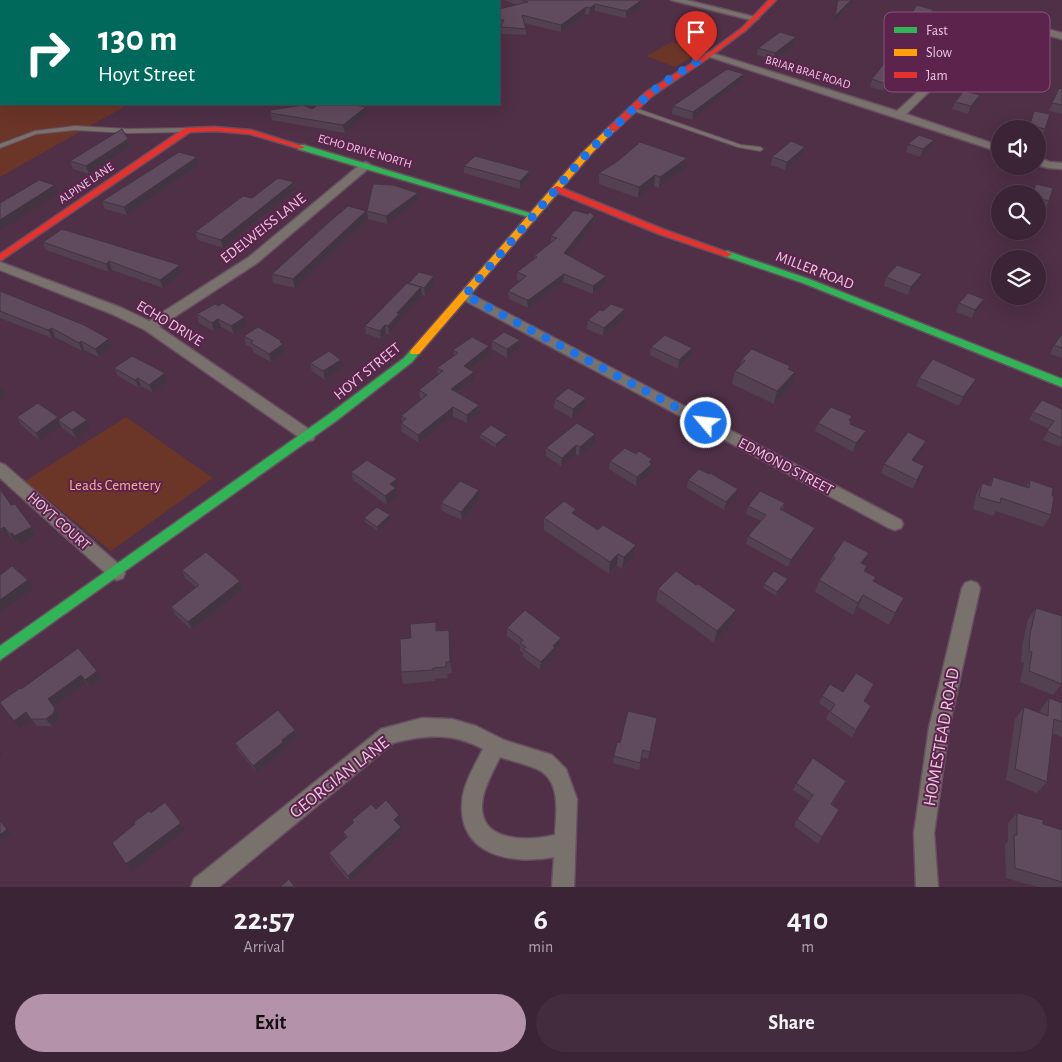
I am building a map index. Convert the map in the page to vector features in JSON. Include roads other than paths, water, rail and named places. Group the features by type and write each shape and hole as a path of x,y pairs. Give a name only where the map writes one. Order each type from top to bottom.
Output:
{"main road":[{"name":"HOYT STREET","path":"0,654 308,436 408,360 589,151 633,109 668,80 709,55 744,29 773,0"},
{"name":"ECHO DRIVE NORTH","path":"188,130 215,129 251,132 532,215"},
{"name":"ALPINE LANE","path":"0,258 188,130"},
{"name":"MILLER ROAD","path":"557,189 662,232 806,282 1062,383"}],"street":[{"path":"675,0 755,18"},
{"name":"BRIAR BRAE ROAD","path":"709,55 900,115 991,146"},
{"path":"900,115 924,92"},
{"path":"1046,164 1062,166"},
{"name":"EDELWEISS LANE","path":"150,327 253,260 366,165"},
{"name":"ECHO DRIVE","path":"0,266 117,311 150,327 308,436"},
{"name":"EDMOND STREET","path":"465,295 895,524"},
{"name":"HOYT COURT","path":"0,469 117,573"},
{"name":"HOMESTEAD ROAD","path":"927,887 924,833 939,728 971,588"},
{"name":"GEORGIAN LANE","path":"202,887 388,735 422,727 452,728 476,735 495,746 545,762 559,776 568,799 563,887"},
{"path":"495,746 472,801 472,815 475,826 481,835 508,849 550,848 566,843"}],"lane":[{"path":"633,109 740,146 760,148"},
{"path":"0,146 36,133 75,128 128,131 188,130"}],"park label":[{"name":"Leads Cemetery","path":"115,485"}]}
